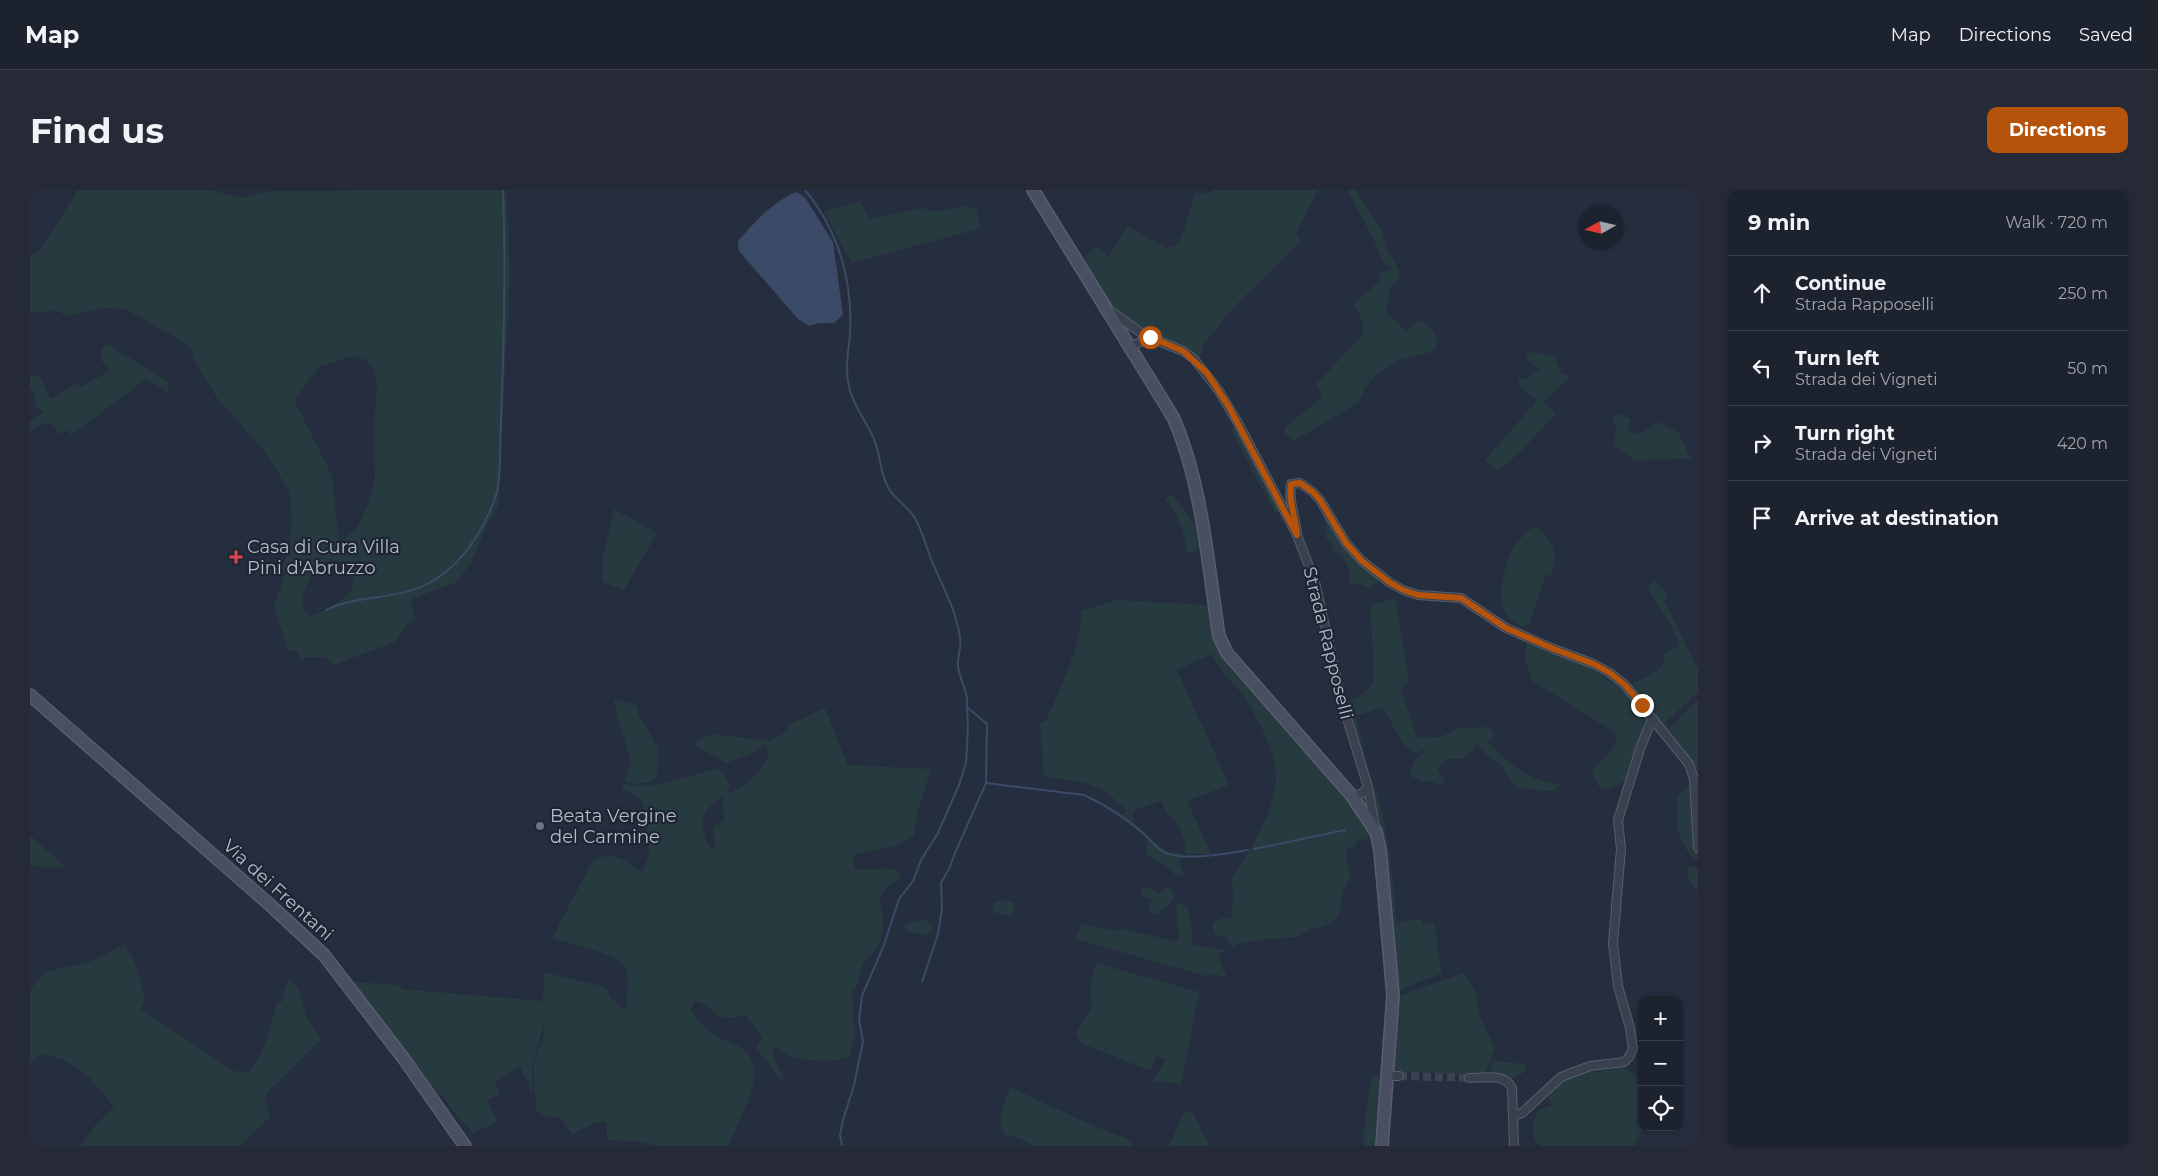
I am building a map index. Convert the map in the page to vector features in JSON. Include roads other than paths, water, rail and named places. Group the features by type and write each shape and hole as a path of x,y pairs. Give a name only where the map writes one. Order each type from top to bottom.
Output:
{"street":[{"path":"1033,190 1174,417 1184,441 1195,484 1219,636 1227,653 1352,796 1376,832 1380,850 1393,995 1382,1146"},
{"name":"Strada Rapposelli","path":"1106,308 1132,328 1183,351 1207,373 1229,407 1297,535 1315,582 1342,702 1368,787 1376,832"},
{"path":"1130,347 1150,337"},
{"path":"1297,535 1289,494 1291,484 1295,482 1305,485 1320,500 1346,543 1362,561 1389,582 1403,590 1418,595 1461,598 1506,628 1594,664 1624,684 1689,764 1694,780 1698,848"},
{"name":"Via dei Frentani","path":"30,695 262,898 324,955 404,1059 465,1146"},
{"path":"1513,1116 1522,1113 1561,1077 1590,1066 1624,1062 1633,1049 1630,1028 1618,986 1613,943 1621,849 1618,820 1640,749 1650,724 1654,720"},
{"path":"1352,796 1363,793 1368,787"},
{"path":"1387,1076 1399,1076"},
{"path":"1469,1078 1504,1078 1510,1082 1512,1088 1514,1146"}],"water":[{"path":"797,192 806,199 833,242 843,315 834,323 818,323 809,326 798,319 739,251 738,241 758,220 772,206"}],"waterway":[{"path":"326,610 357,600 402,593 432,582 447,571 463,555 489,514 497,492 500,467 504,305 503,190"},
{"path":"805,190 827,222 835,240 846,277 850,315 847,374 851,395 875,442 886,483 892,493 913,515 921,531 953,609 958,627 960,641 958,667 966,691 967,707 987,724 986,783 949,869 941,883 942,908 938,934 922,982"},
{"path":"842,1146 840,1135 843,1120 854,1085 863,1042 859,1019 862,996 884,945 899,899 913,881 921,860 938,833 959,785 966,763 967,708"},
{"path":"986,783 1084,795 1121,817 1142,832 1161,850 1172,855 1193,857 1248,850"},
{"path":"1254,849 1345,830"}],"tunnel":[{"path":"1399,1076 1469,1078"}],"place":[{"name":"Casa di Cura Villa Pini d'Abruzzo","path":"236,557"},
{"name":"Beata Vergine del Carmine","path":"540,826"}]}
